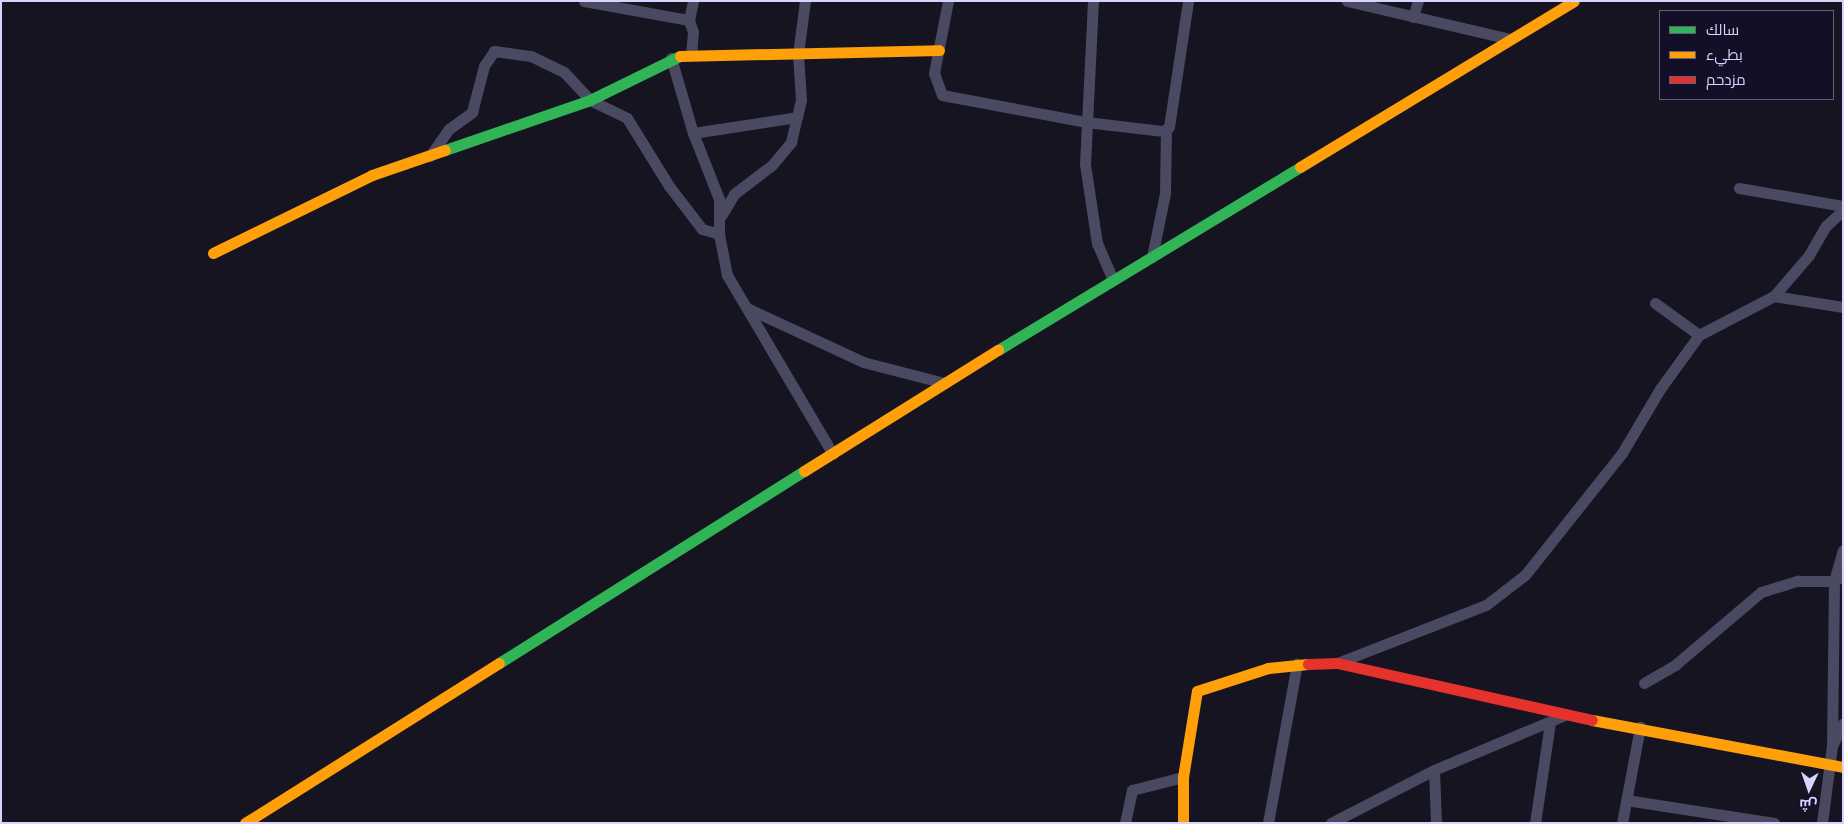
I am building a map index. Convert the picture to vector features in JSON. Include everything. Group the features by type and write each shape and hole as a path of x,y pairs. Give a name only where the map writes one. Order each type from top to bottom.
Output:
{"main road":[{"path":"245,823 944,383 1574,1"},
{"path":"213,254 372,175 590,100 671,58 691,54 798,54 939,50"},
{"path":"1183,823 1183,777 1198,691 1268,668 1297,664 1337,663 1565,715 1640,727 1828,766 1843,767"}],"street":[{"path":"584,1 689,20"},
{"path":"691,54 693,32 689,20 692,1"},
{"path":"721,216 734,194 772,165 791,142 801,100 798,54 805,1"},
{"path":"948,1 934,82 942,94 1086,122 1166,131"},
{"path":"1093,1 1085,164 1094,229 1112,280"},
{"path":"1152,257 1165,193 1166,131 1188,1"},
{"path":"1348,1 1510,39"},
{"path":"1413,17 1418,1"},
{"path":"429,156 449,129 472,112 484,66 494,51 531,56 556,68 590,100 627,118 669,186 702,229 719,234"},
{"path":"671,58 693,133 719,199 721,216 719,234 727,274 833,454"},
{"path":"693,133 797,117"},
{"path":"1739,188 1843,208"},
{"path":"1337,663 1486,605 1526,575 1622,453 1660,389 1699,335 1774,296 1809,255 1826,226 1843,208"},
{"path":"1774,296 1843,307"},
{"path":"1655,304 1699,335"},
{"path":"749,309 863,362 944,383"},
{"path":"1822,823 1832,746 1838,578 1843,550"},
{"path":"1644,683 1675,665 1761,592 1798,581 1838,578"},
{"path":"1268,823 1297,664"},
{"path":"1331,823 1434,770 1550,723 1565,715"},
{"path":"1535,823 1550,723"},
{"path":"1832,746 1843,723"},
{"path":"1622,823 1640,727"},
{"path":"1434,770 1436,823"},
{"path":"1125,823 1132,790 1183,777"},
{"path":"1626,800 1699,817 1774,823"}],"traffic: fast":[{"path":"445,150 590,100 680,56"},
{"path":"998,350 1300,167"},
{"path":"499,663 804,471"}],"traffic: slow":[{"path":"1300,167 1574,1"},
{"path":"680,56 939,50"},
{"path":"213,253 372,175 445,150"},
{"path":"804,471 998,350"},
{"path":"245,823 499,663"},
{"path":"1183,823 1183,777 1197,691 1268,668 1308,664"},
{"path":"1592,720 1843,767"}],"traffic: jam":[{"path":"1308,664 1337,663 1592,720"}]}
